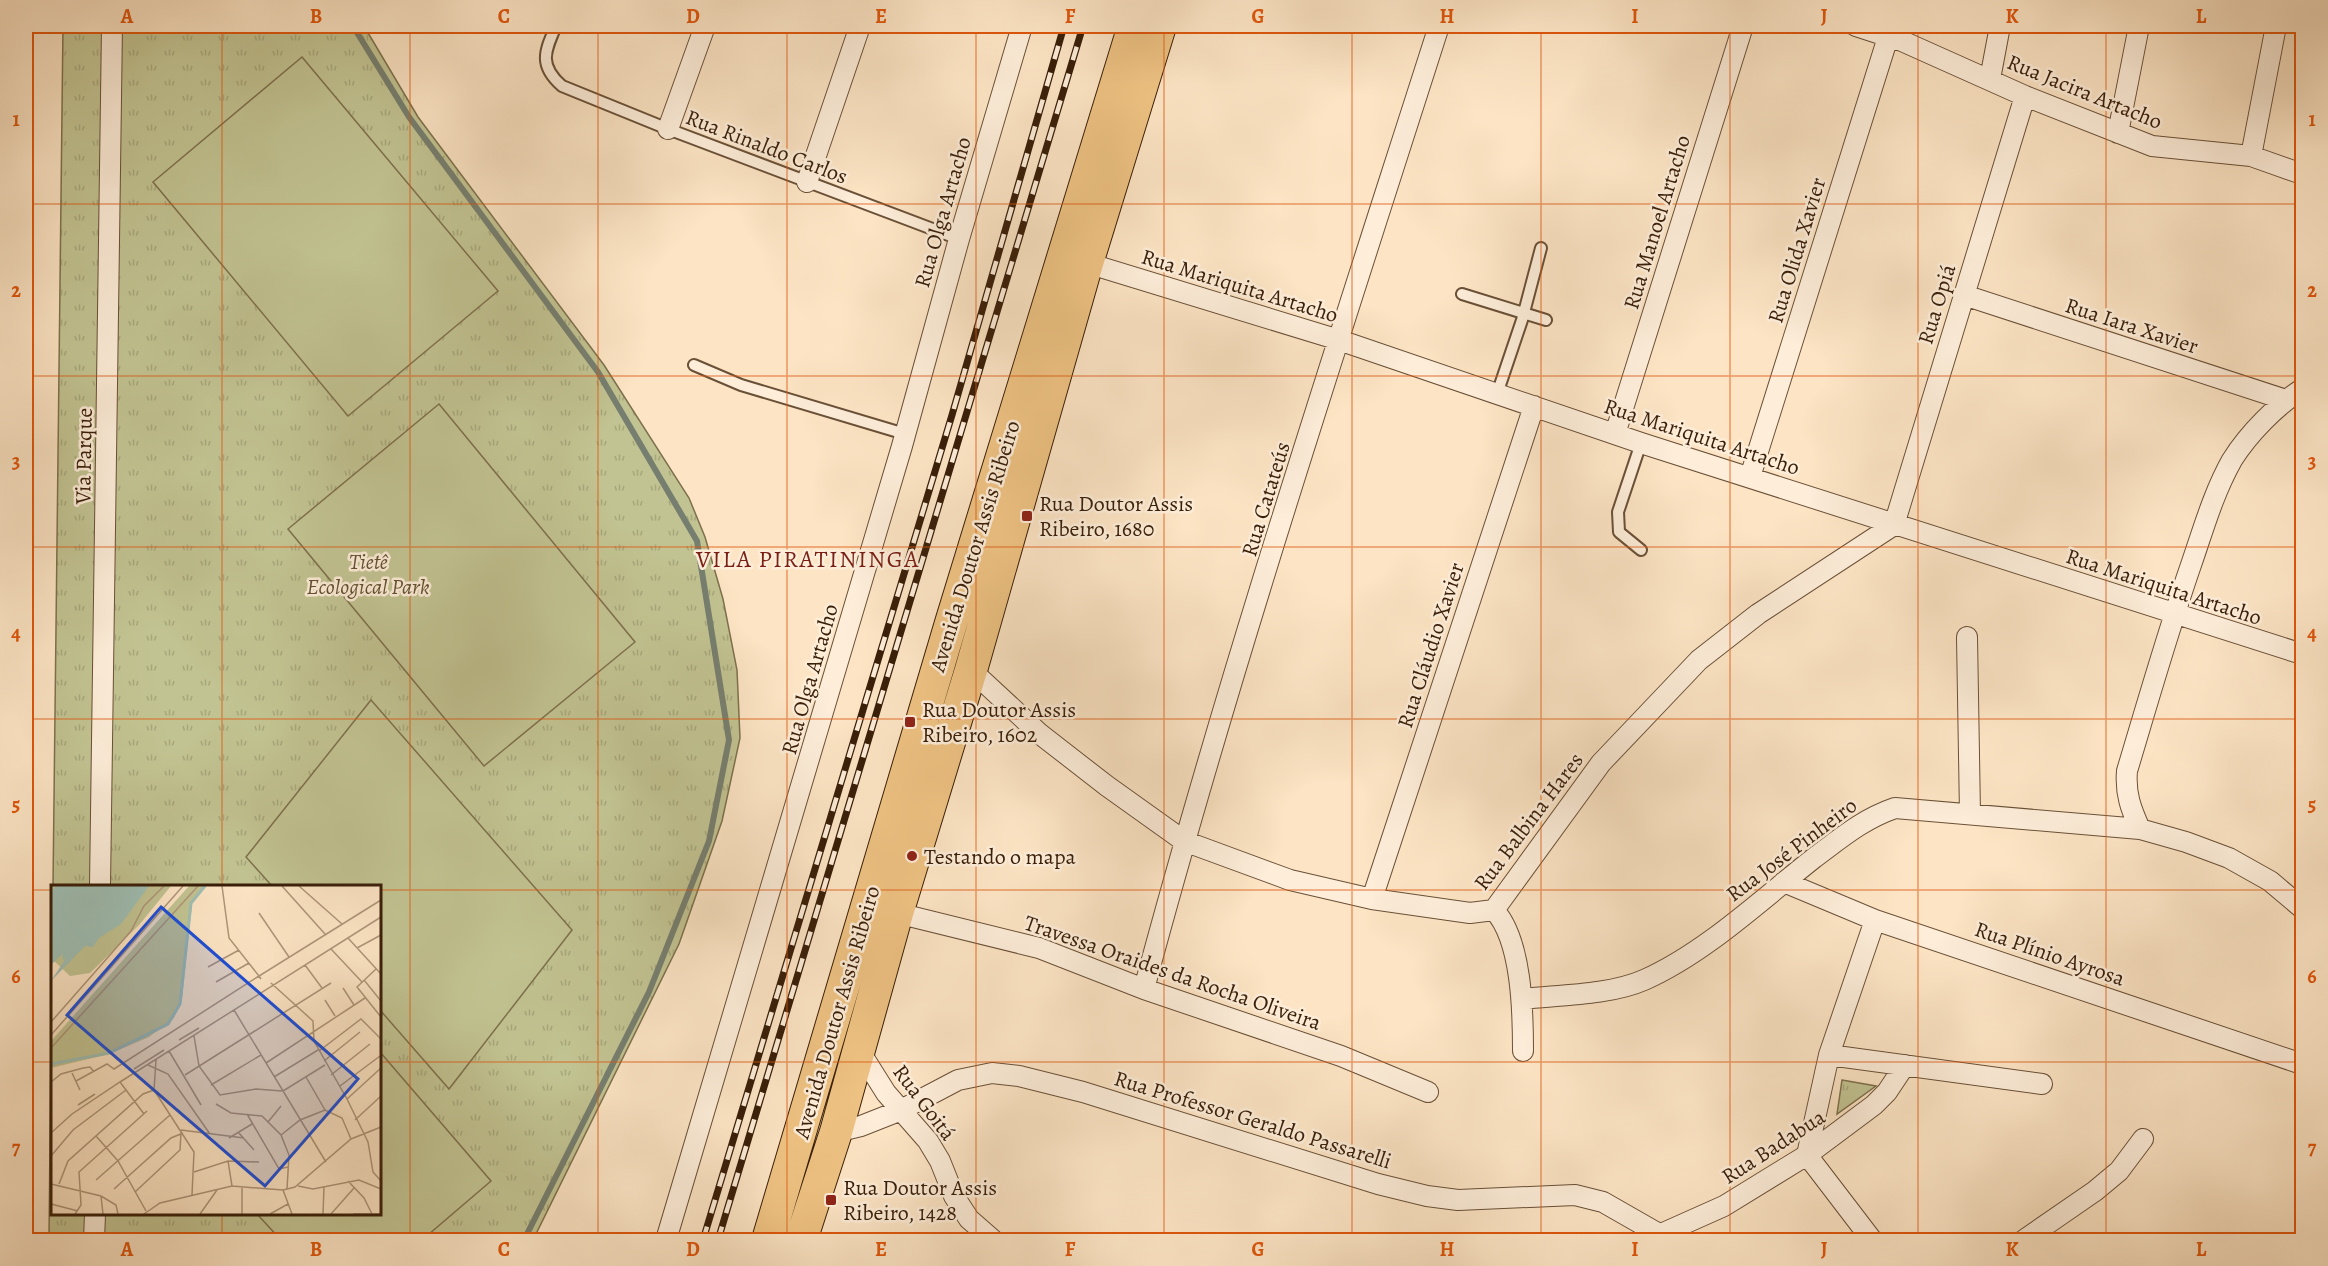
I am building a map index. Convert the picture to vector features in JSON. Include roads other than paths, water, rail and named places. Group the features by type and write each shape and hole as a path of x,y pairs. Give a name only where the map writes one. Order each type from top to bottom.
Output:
{"main road":[{"name":"Avenida Doutor Assis Ribeiro","path":"768,1240 951,623 1134,26"},
{"name":"Avenida Doutor Assis Ribeiro","path":"801,1240 837,1132 897,913 971,670 1087,263 1160,26"},
{"path":"951,623 955,639 971,670"}],"street":[{"name":"Via Parque","path":"100,885 112,26"},
{"path":"668,129 705,26"},
{"path":"807,182 860,26"},
{"name":"Rua Olga Artacho","path":"666,1240 770,896 905,434 958,240 1022,26"},
{"name":"Rua Catateús","path":"1144,989 1184,841 1439,26"},
{"name":"Rua Manoel Artacho","path":"1615,434 1743,26"},
{"name":"Rua Jacira Artacho","path":"1856,26 1898,35 2025,96 2151,146 2251,156 2302,174"},
{"path":"1990,79 2000,26"},
{"path":"2118,133 2139,26"},
{"path":"2251,156 2277,26"},
{"name":"Rua Olida Xavier","path":"1750,477 1898,35"},
{"name":"Rua Opiá","path":"1894,525 2025,96"},
{"name":"Rua Mariquita Artacho","path":"1087,263 1339,340 1641,443 2302,654"},
{"name":"Rua Iara Xavier","path":"1964,295 2294,394"},
{"path":"2140,829 2127,800 2125,786 2127,771 2174,614 2220,483 2234,458 2260,425 2294,394"},
{"name":"Rua Cláudio Xavier","path":"1372,900 1534,406"},
{"name":"Rua Balbina Hares","path":"971,670 1040,734 1184,841 1290,880 1372,900 1470,913 1494,910 1601,763 1699,660 1758,614 1894,525"},
{"path":"1967,638 1970,814"},
{"name":"Rua José Pinheiro","path":"1523,999 1608,989 1642,981 1672,967 1873,815 1895,808 2140,829 2186,842 2229,858 2270,881 2302,908"},
{"name":"Rua Plínio Ayrosa","path":"1784,882 1875,920 2302,1064"},
{"path":"1494,910 1502,918 1507,929 1523,999 1523,1051"},
{"name":"Travessa Oraides da Rocha Oliveira","path":"897,913 1039,948 1144,989 1341,1056 1428,1092"},
{"path":"1872,1240 1807,1155 1829,1054 1875,920"},
{"name":"Rua Goitá","path":"859,1050 899,1111 928,1141 940,1161 954,1196 969,1219 993,1240"},
{"path":"1829,1054 2043,1084"},
{"name":"Rua Badabua","path":"1653,1237 1724,1206 1807,1155 1874,1106 1887,1092 1905,1065"},
{"name":"Rua Professor Geraldo Passarelli","path":"837,1132 861,1126 899,1111 958,1080 992,1073 1019,1076 1083,1092 1378,1184 1427,1196 1458,1200 1575,1196 1603,1202 1653,1237"},
{"path":"2024,1240 2119,1172 2143,1139"},
{"path":"94,1215 94,1240"}],"lane":[{"name":"Rua Rinaldo Carlos","path":"556,26 545,59 550,74 562,86 958,240"},
{"path":"1497,394 1541,248"},
{"path":"1462,294 1546,320"},
{"path":"694,365 741,385 905,434"},
{"path":"1641,443 1618,512 1617,523 1618,532 1641,550"}],"waterway":[{"path":"353,26 409,117 598,372 697,541 729,740 709,841 649,992 524,1240"}],"railway":[{"path":"703,1240 952,415 1064,26"},
{"path":"718,1240 1083,26"}],"place":[{"name":"Rua Doutor Assis Ribeiro, 1680","path":"1027,516"},
{"name":"Rua Doutor Assis Ribeiro, 1602","path":"910,722"},
{"name":"Testando o mapa","path":"912,856"},
{"name":"Rua Doutor Assis Ribeiro, 1428","path":"831,1200"}],"district":[{"name":"VILA PIRATININGA","path":"808,559"}],"park label":[{"name":"Tietê Ecological Park","path":"368,574"}]}
